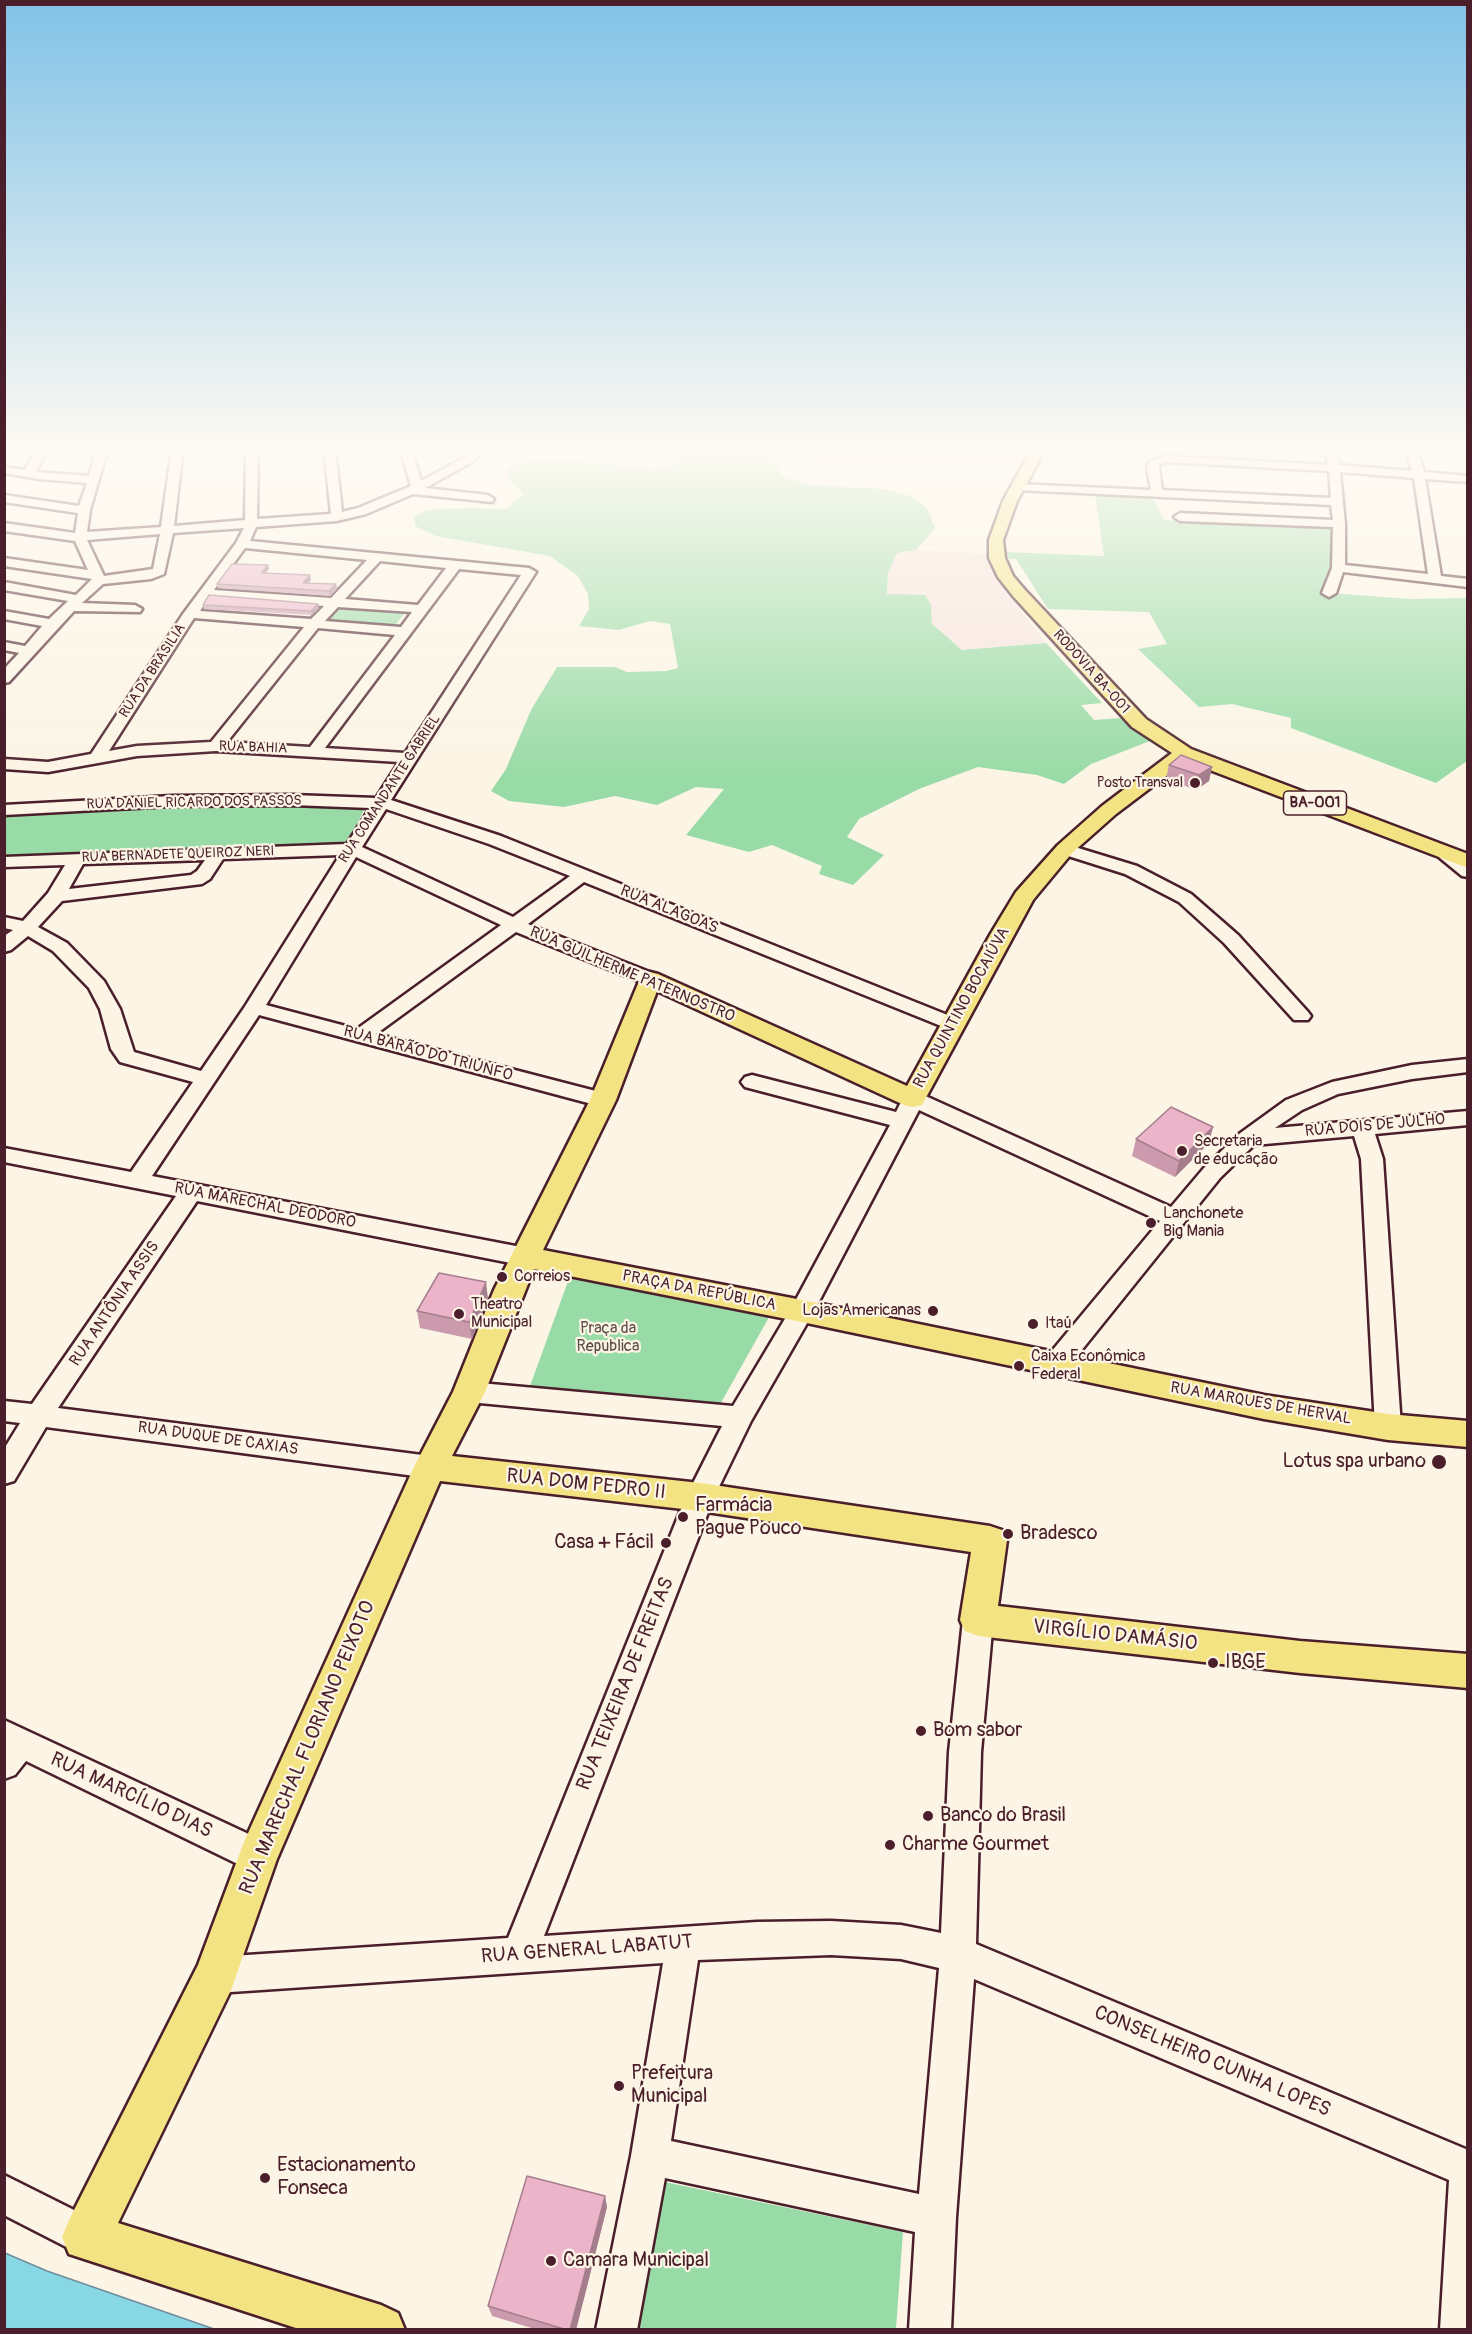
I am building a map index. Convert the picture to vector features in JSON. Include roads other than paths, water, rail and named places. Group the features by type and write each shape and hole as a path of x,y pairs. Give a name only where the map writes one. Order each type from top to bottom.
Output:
{"main road":[{"name":"RODOVIA BA-001","path":"997,557 1006,577 1124,709 1150,733 1184,753"},
{"name":"RUA QUINTINO BOCAIÚVA","path":"908,1110 952,1024 1024,897 1065,849 1109,810 1184,753"},
{"name":"BA-001","path":"1184,753 1467,862"},
{"name":"RUA MARECHAL FLORIANO PEIXOTO","path":"86,2237 216,1975 258,1856 430,1467 469,1392 509,1290 603,1101 650,979"},
{"name":"RUA GUILHERME PATERNOSTRO","path":"650,979 908,1110"},
{"name":"PRAÇA DA REPÚBLICA","path":"526,1257 802,1311"},
{"name":"RUA MARQUES DE HERVAL","path":"802,1311 1264,1407 1388,1427 1467,1434"},
{"name":"RUA DOM PEDRO II","path":"430,1467 700,1497 990,1540 978,1620"},
{"name":"VIRGÍLIO DAMÁSIO","path":"978,1620 1300,1657 1467,1671"},
{"path":"86,2237 381,2330"}],"street":[{"path":"4,574 36,557"},
{"path":"87,557 99,578"},
{"path":"4,562 99,578 142,576 159,571 162,557"},
{"name":"RUA DA BRASILIA","path":"96,759 190,614 232,557"},
{"path":"216,746 333,602 377,557 455,564"},
{"path":"1329,593 1338,568 1338,557"},
{"path":"1432,557 1435,579"},
{"path":"315,751 455,564"},
{"name":"RUA COMANDANTE GABRIEL","path":"136,1181 254,1008 352,849 530,572 455,564"},
{"path":"1338,568 1467,582"},
{"path":"4,679 52,624 99,578"},
{"path":"4,586 74,603 135,609"},
{"path":"205,593 421,609"},
{"path":"190,614 404,631"},
{"path":"4,615 52,624"},
{"path":"4,646 29,651"},
{"name":"RUA BAHIA","path":"4,764 43,767 156,749 216,746 410,758"},
{"name":"RUA DANIEL RICARDO DOS PASSOS","path":"4,810 172,801 292,800 383,803"},
{"name":"RUA ALAGOAS","path":"383,803 495,840 952,1024"},
{"name":"RUA BERNADETE QUEIROZ NERI","path":"4,862 352,849"},
{"name":"RUA GUILHERME PATERNOSTRO","path":"352,849 515,925 650,979"},
{"path":"1065,849 1131,870 1185,898 1231,939 1301,1016"},
{"path":"56,896 195,880 204,875 217,854"},
{"name":"BA-001","path":"1446,854 1467,872"},
{"path":"4,946 27,928 56,896 78,859"},
{"path":"360,1036 583,875"},
{"path":"4,922 27,928 60,947 97,985 110,1009 121,1049 127,1057 206,1079"},
{"name":"RUA BARÃO DO TRIUNFO","path":"254,1008 603,1101"},
{"path":"1055,1365 1212,1173 1247,1138 1294,1105 1332,1089 1412,1072 1467,1065"},
{"path":"752,1083 908,1110 1174,1218"},
{"name":"RUA QUINTINO BOCAIÚVA","path":"802,1311 908,1110"},
{"name":"RUA DOIS DE JULHO","path":"1247,1138 1467,1118"},
{"path":"1362,1128 1372,1159 1388,1427"},
{"name":"RUA MARECHAL DEODORO","path":"4,1155 526,1257"},
{"name":"RUA ANTÔNIA ASSIS","path":"4,1473 39,1415 190,1192"},
{"name":"PRAÇA DA REPÚBLICA","path":"741,1417 802,1311"},
{"path":"469,1392 741,1417"},
{"name":"RUA DUQUE DE CAXIAS","path":"4,1412 430,1467"},
{"name":"RUA TEIXEIRA DE FREITAS","path":"519,1954 700,1497 741,1417"},
{"path":"930,2330 936,2217 958,1954 965,1752 978,1620"},
{"name":"RUA MARCÍLIO DIAS","path":"10,1748 258,1856"},
{"name":"RUA GENERAL LABATUT","path":"216,1975 757,1939 831,1938 901,1942 958,1954"},
{"path":"616,2330 650,2156 683,1945"},
{"name":"CONSELHEIRO CUNHA LOPES","path":"958,1954 1467,2169"},
{"path":"650,2156 936,2217"},
{"path":"1461,2330 1467,2178"},
{"path":"4,2194 86,2237"}],"water":[{"path":"5,2253 47,2271 214,2329 5,2329"}],"place":[{"name":"Posto Transval","path":"1195,783"},
{"name":"Secretaria de educação","path":"1182,1151"},
{"name":"Lanchonete Big Mania","path":"1151,1223"},
{"name":"Correios","path":"502,1277"},
{"name":"Lojas Americanas","path":"933,1311"},
{"name":"Theatro Municipal","path":"459,1314"},
{"name":"Itaú","path":"1033,1324"},
{"name":"Caixa Econômica Federal","path":"1019,1366"},
{"name":"Lotus spa urbano","path":"1439,1462"},
{"name":"Farmácia Pague Pouco","path":"683,1517"},
{"name":"Bradesco","path":"1008,1534"},
{"name":"Casa + Fácil","path":"666,1543"},
{"name":"IBGE","path":"1213,1663"},
{"name":"Bom sabor","path":"921,1731"},
{"name":"Banco do Brasil","path":"928,1816"},
{"name":"Charme Gourmet","path":"890,1845"},
{"name":"Prefeitura Municipal","path":"619,2086"},
{"name":"Estacionamento Fonseca","path":"265,2178"},
{"name":"Camara Municipal","path":"551,2261"}],"park label":[{"name":"Praça da Republica","path":"608,1338"}]}
